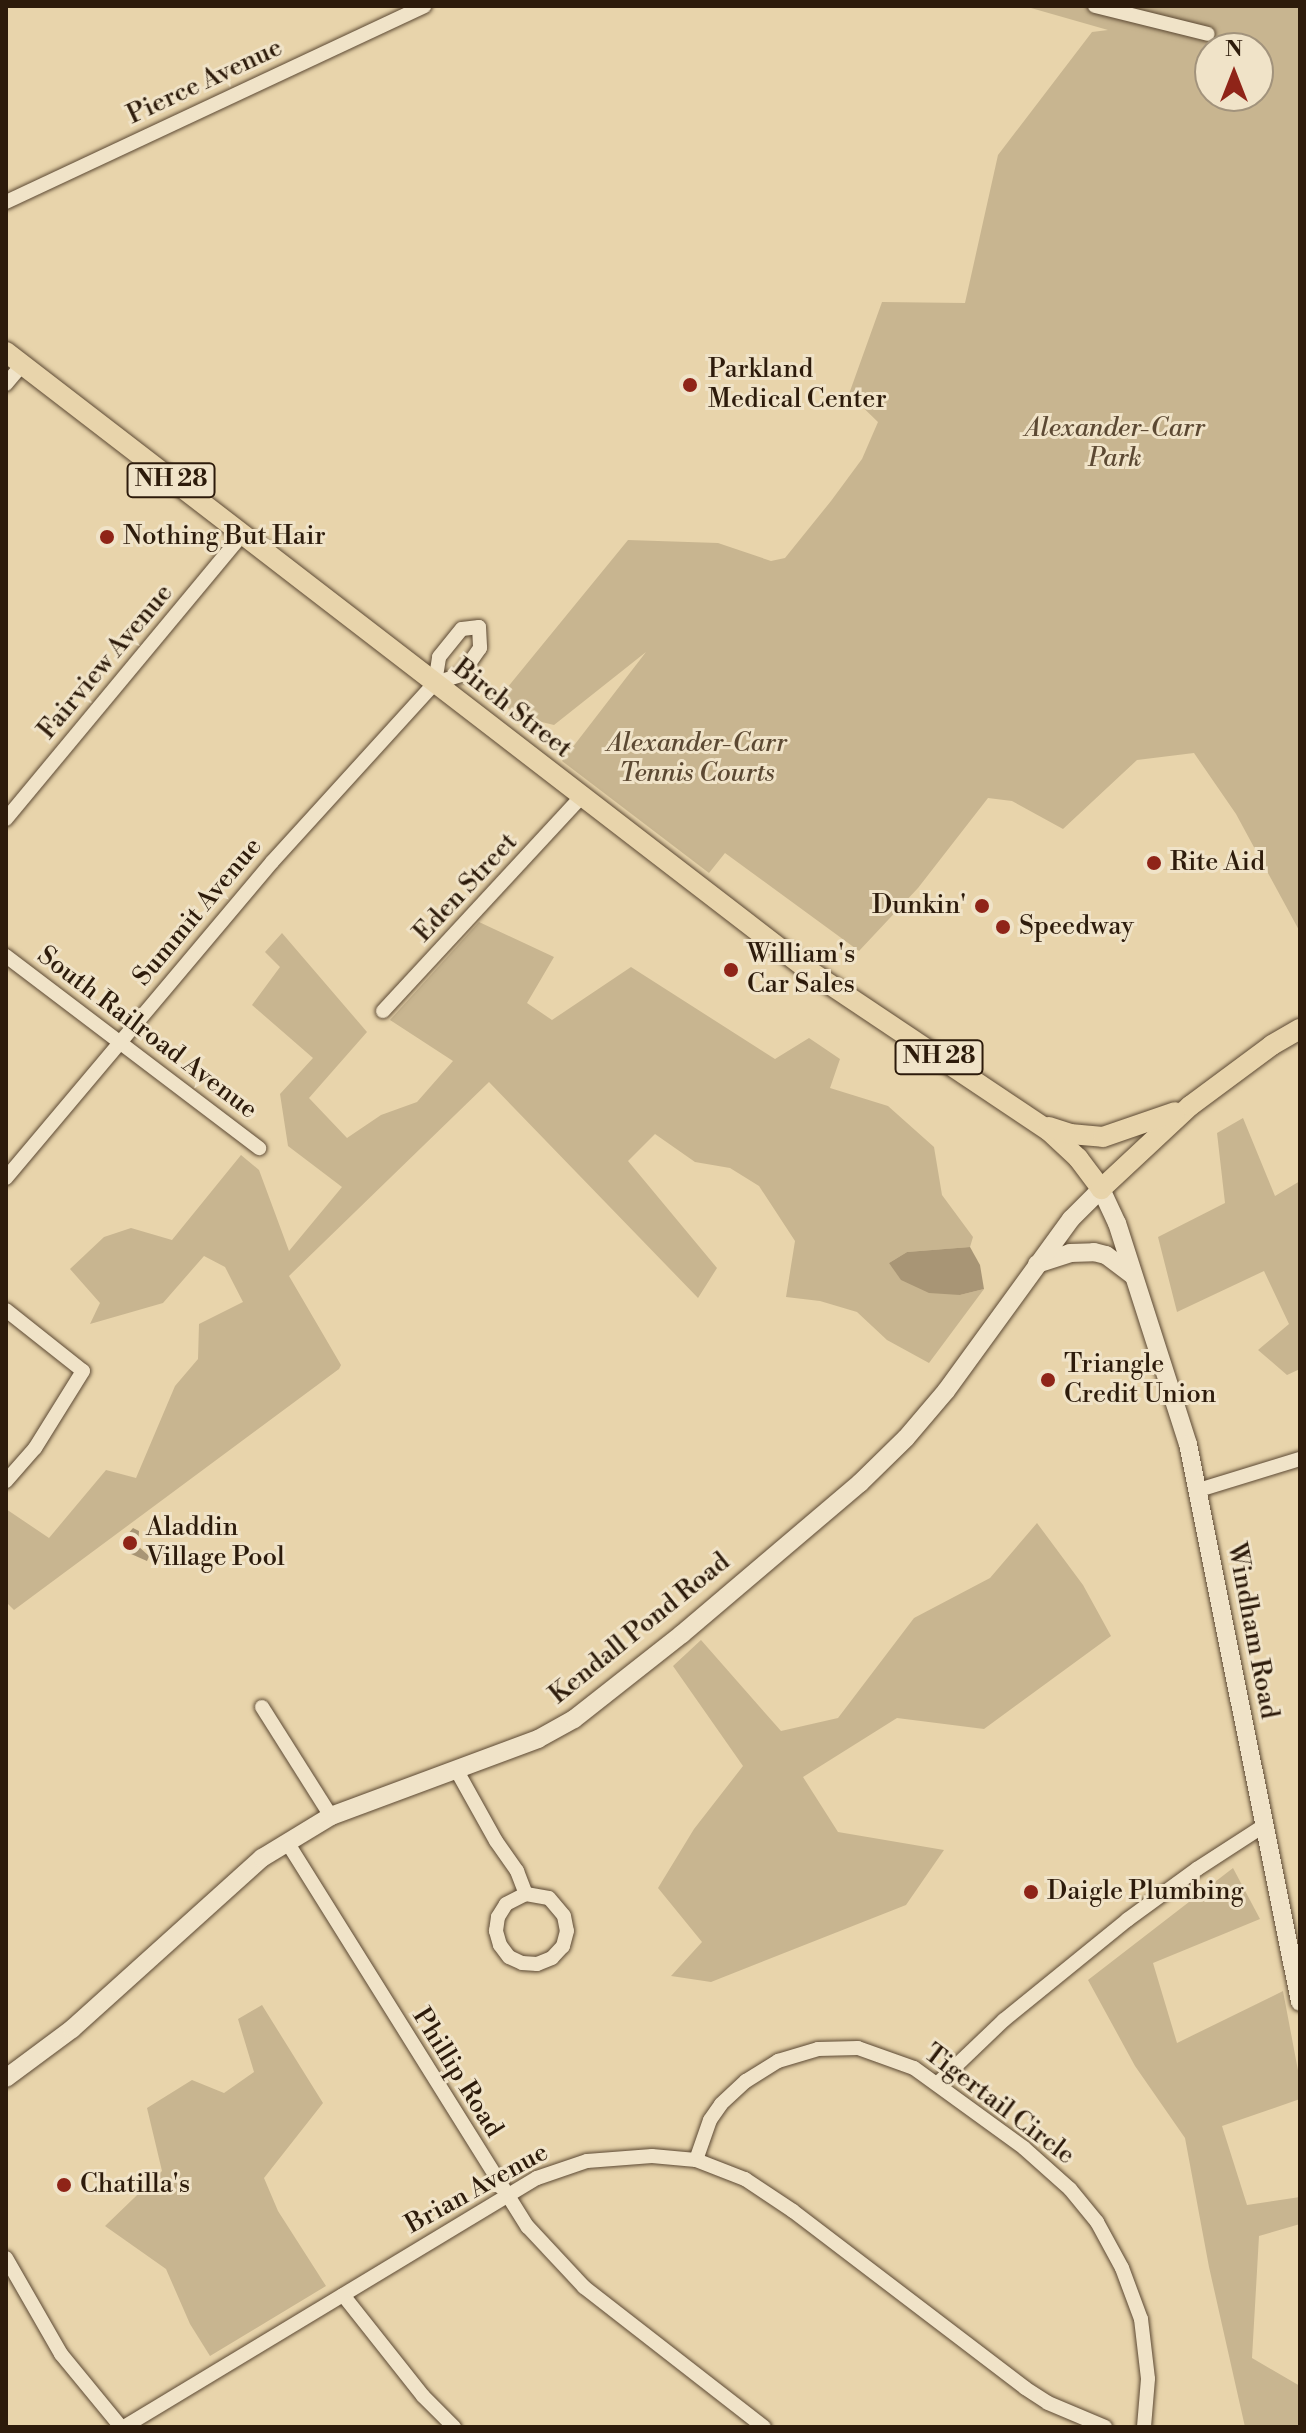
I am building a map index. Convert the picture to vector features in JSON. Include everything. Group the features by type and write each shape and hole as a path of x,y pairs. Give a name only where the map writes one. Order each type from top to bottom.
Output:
{"main road":[{"name":"Birch Street","path":"14,359 804,967 1064,1143 1101,1189"},
{"name":"NH 28","path":"1101,1189 1190,1106 1272,1045 1300,1029"},
{"name":"NH 28","path":"1035,1122 1070,1134 1103,1137 1190,1106"}],"street":[{"name":"Pierce Avenue","path":"6,202 424,6"},
{"path":"1095,6 1200,32"},
{"path":"6,384 14,359"},
{"name":"Fairview Avenue","path":"6,819 242,535"},
{"name":"Summit Avenue","path":"6,1178 300,829 435,683"},
{"name":"Eden Street","path":"383,1011 582,796"},
{"name":"South Railroad Avenue","path":"6,956 259,1148"},
{"name":"Kendall Pond Road","path":"6,2078 72,2029 238,1876 287,1842 331,1816 538,1739 574,1719 682,1634 860,1483 928,1414 1071,1219 1101,1189"},
{"name":"Windham Road","path":"1101,1189 1167,1375 1199,1490 1262,1827 1300,2002"},
{"path":"1037,1264 1070,1253 1094,1252 1119,1263 1133,1275"},
{"path":"6,1310 83,1371 35,1448 6,1481"},
{"path":"1199,1490 1300,1459"},
{"path":"262,1707 331,1816"},
{"path":"457,1771 496,1841 517,1871 526,1894"},
{"path":"938,2083 1004,2020 1115,1930 1197,1869 1262,1827"},
{"name":"Phillip Road","path":"287,1842 505,2195 537,2238 584,2287 764,2427"},
{"path":"526,1894 542,1895 555,1903 567,1923 563,1946 552,1958 537,1964 522,1963 509,1957 500,1945 496,1931 498,1917 506,1904 526,1894"},
{"name":"Tigertail Circle","path":"696,2160 710,2120 721,2104 760,2071 798,2054 818,2049 858,2048 895,2059 938,2083 1052,2172 1084,2205 1109,2241 1141,2319 1148,2379 1144,2427"},
{"name":"Brian Avenue","path":"123,2427 537,2178 587,2161 652,2156 696,2160 745,2179 793,2211 1025,2388 1048,2403 1105,2427"},
{"path":"6,2258 61,2354 123,2427"},
{"path":"343,2295 423,2396 454,2427"}],"green space":[{"name":"Alexander-Carr Park","path":"1024,6 1300,6 1300,932 1236,814 1194,753 1137,760 1063,829 1012,801 988,798 918,888 859,951 725,853 709,873 562,761 646,652 554,725 517,716 498,699 628,540 718,543 771,561 785,558 862,459 878,422 849,394 882,302 965,303 998,155 1092,32 1108,30"},
{"path":"479,922 554,957 527,1003 552,1020 631,967 775,1059 809,1038 840,1059 830,1088 888,1106 934,1147 942,1195 973,1237 970,1247 907,1252 889,1263 960,1295 984,1289 929,1363 887,1340 857,1312 820,1301 786,1297 795,1241 759,1186 730,1168 695,1162 655,1134 628,1161 717,1268 698,1298 489,1082 289,1276 341,1365 339,1369 14,1610 6,1602 6,1509 49,1538 106,1470 136,1478 175,1386 198,1359 199,1324 243,1302 225,1267 204,1256 163,1303 90,1324 100,1303 70,1269 104,1237 131,1228 172,1240 241,1155 259,1170 289,1251 342,1187 288,1146 280,1094 313,1058 252,1005 280,967 265,952 282,933 367,1032 309,1098 347,1138 381,1115 417,1102 453,1061 390,1020"},
{"path":"1243,1118 1275,1196 1300,1181 1300,1369 1287,1375 1258,1350 1289,1324 1264,1271 1177,1312 1158,1237 1225,1203 1217,1133"},
{"path":"1037,1523 1083,1585 1111,1636 984,1729 897,1718 803,1777 838,1832 944,1850 906,1905 711,1982 671,1976 702,1942 658,1888 694,1829 743,1766 673,1666 701,1640 781,1731 838,1718 914,1618 990,1578"},
{"path":"1233,1868 1260,1919 1153,1963 1177,2043 1283,1991 1300,2081 1300,2099 1222,2126 1247,2205 1300,2197 1300,2224 1259,2236 1252,2358 1300,2386 1300,2427 1245,2427 1209,2267 1185,2138 1135,2066 1088,1980"},
{"path":"262,2005 323,2103 264,2178 278,2211 326,2286 210,2356 190,2324 166,2269 105,2226 162,2171 147,2108 192,2080 224,2093 254,2072 238,2019"}],"shaded area":[{"path":"970,1247 980,1265 984,1289 960,1295 929,1293 901,1280 889,1263 907,1252"},
{"name":"Aladdin Village Pool","path":"133,1528 139,1531 138,1546 149,1556 147,1561 122,1550 122,1541"}],"place":[{"name":"Parkland Medical Center","path":"690,385"},
{"name":"Nothing But Hair","path":"107,537"},
{"name":"Rite Aid","path":"1154,863"},
{"name":"Dunkin'","path":"982,906"},
{"name":"Speedway","path":"1003,927"},
{"name":"William's Car Sales","path":"731,970"},
{"name":"Triangle Credit Union","path":"1048,1380"},
{"name":"Aladdin Village Pool","path":"130,1543"},
{"name":"Daigle Plumbing","path":"1031,1892"},
{"name":"Chatilla's","path":"64,2185"}],"park label":[{"name":"Alexander-Carr Tennis Courts","path":"697,759"}]}
